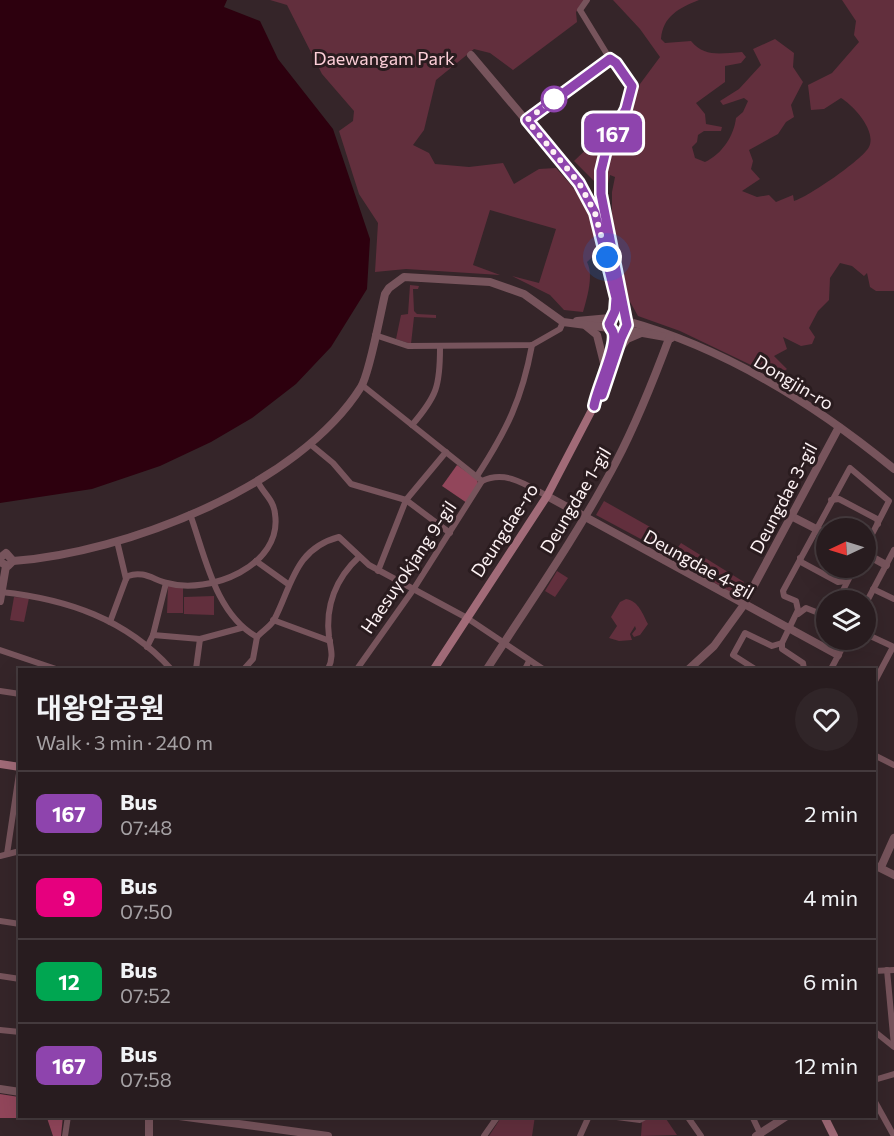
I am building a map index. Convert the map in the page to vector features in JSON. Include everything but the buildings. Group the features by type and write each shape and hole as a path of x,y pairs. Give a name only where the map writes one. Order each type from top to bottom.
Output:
{"main road":[{"name":"Deungdae-ro","path":"435,668 547,496 594,406"},
{"path":"0,764 18,767"},
{"path":"825,1118 834,1136"}],"street":[{"path":"587,0 580,10 610,59 616,63 632,86 626,109 608,142 601,182 605,224 625,325 602,395 594,406"},
{"path":"471,55 579,183 595,213 616,298 604,370 596,390 594,406"},
{"path":"527,120 610,59"},
{"path":"2,562 42,557 117,541 190,514 258,482 310,444 362,385 389,288 404,277 490,282 511,287 566,322 588,323 611,330 625,325 664,331 672,337"},
{"path":"588,323 610,310 616,298"},
{"path":"588,323 612,317 625,325 645,332 672,337"},
{"path":"375,335 408,345 440,348 532,345 566,322"},
{"path":"588,323 601,345 604,370"},
{"path":"618,350 627,339 645,332"},
{"name":"Dongjin-ro","path":"672,337 752,373 839,426 894,469"},
{"name":"Deungdae 1-gil","path":"488,668 585,517 630,434 672,337"},
{"name":"Haesuyokjang 9-gil","path":"358,668 450,533 506,432 523,385 532,345"},
{"path":"412,425 432,403 438,389 440,348"},
{"path":"362,385 479,478 504,476 522,482 547,496"},
{"name":"Deungdae 3-gil","path":"690,668 714,646 743,606 839,426"},
{"path":"310,444 333,463 351,484 406,500 450,533"},
{"path":"378,571 406,500 446,452"},
{"path":"822,518 847,470 853,468 888,498 889,504 876,528"},
{"path":"126,579 128,576 139,574 166,583 214,582 242,572 268,547 276,524 273,503 258,482"},
{"name":"Deungdae 4-gil","path":"547,496 743,606 838,656"},
{"path":"831,500 839,499 877,519 878,524"},
{"path":"190,514 214,582 229,612 241,628 256,637"},
{"path":"791,516 816,529 783,594 796,601 797,614"},
{"path":"245,668 253,660 256,637 273,620 288,584 306,556 325,541 339,537 358,557 378,571 467,618 541,668"},
{"path":"111,622 126,579 117,541"},
{"path":"894,550 873,589 894,599"},
{"path":"13,561 9,554 2,562 1,597 43,597 111,622 147,647 170,668"},
{"path":"328,668 333,656 329,613 335,588 346,569 358,557"},
{"path":"800,557 801,562 838,582 848,581"},
{"path":"876,560 886,566"},
{"path":"256,561 288,584"},
{"path":"843,590 850,578"},
{"path":"147,647 153,634 166,583"},
{"path":"804,668 803,663 783,651 782,643 797,614 806,608 816,612"},
{"path":"273,620 330,641"},
{"path":"153,634 200,639 241,628"},
{"path":"753,668 733,655 745,633 772,646 782,643"},
{"path":"196,668 200,639"},
{"path":"876,639 894,647 876,679"},
{"path":"0,650 53,668"},
{"path":"832,668 841,650"},
{"path":"526,668 529,661"},
{"path":"0,691 18,694"},
{"path":"876,758 894,765"},
{"path":"0,863 18,777"},
{"path":"894,838 878,866 894,875"},
{"path":"3,855 18,851"},
{"path":"0,921 18,924"},
{"path":"891,970 894,1046"},
{"path":"0,976 18,979"},
{"path":"0,1030 18,1032"},
{"path":"876,1032 894,1046"},
{"path":"876,1079 894,1074"},
{"path":"0,1089 18,1092"},
{"path":"876,1104 894,1136"},
{"path":"65,1136 68,1118"},
{"path":"149,1118 149,1136"},
{"path":"217,1118 271,1132 328,1136"},
{"path":"484,1136 497,1118"},
{"path":"580,1136 589,1118"},
{"path":"624,1118 640,1120 644,1118"},
{"path":"688,1118 701,1136"},
{"path":"753,1118 759,1135 784,1118"}],"green space":[{"name":"Daewangam Park","path":"270,0 585,0 576,12 577,22 513,70 490,53 474,49 436,80 424,130 413,145 429,153 435,164 469,167 503,163 514,184 539,169 556,168 572,186 591,214 603,247 587,262 590,280 583,312 564,310 550,295 512,276 539,283 556,229 490,210 473,265 500,275 406,269 375,272 378,223 359,194 339,131 353,121 354,111 322,74 287,5"},
{"path":"613,0 699,0 673,14 665,24 661,39 665,43 691,41 708,52 742,52 746,57 741,63 725,66 725,82 696,103 705,114 706,124 722,127 721,131 704,131 698,135 697,142 692,147 695,158 705,162 726,144 733,131 736,118 743,112 748,101 744,98 723,105 720,101 739,89 761,65 753,49 775,39 794,53 793,67 803,82 791,105 794,117 786,122 778,134 749,150 753,161 751,169 760,179 742,191 757,197 769,195 776,202 793,195 794,201 811,193 846,169 869,147 871,141 867,126 852,106 841,98 824,109 811,110 808,85 832,73 859,42 854,35 856,21 842,0 894,0 894,291 876,291 870,287 867,273 864,276 852,266 840,263 830,278 829,300 818,311 809,328 815,337 812,344 801,346 783,337 787,349 774,356 787,369 776,377 680,331 638,316 629,300 612,216 612,192 615,177 610,175 607,188 601,188 574,161 617,120 624,121 640,84 660,57 640,29"},
{"path":"410,285 419,286 418,289 413,289 414,311 417,314 436,315 436,318 414,317 411,344 396,339 401,315 408,314"},
{"path":"604,501 659,532 652,545 596,515"},
{"path":"681,543 744,582 737,596 671,557"},
{"path":"557,571 568,578 555,597 545,591"},
{"path":"168,586 183,586 183,613 167,613"},
{"path":"214,596 214,615 184,614 184,597"},
{"path":"14,597 29,598 24,622 10,620"},
{"path":"626,599 637,605 648,624 640,635 634,637 632,634 636,629 635,626 630,634 632,640 619,641 609,638 617,626 611,617 620,602"},
{"path":"501,1118 535,1118 532,1136 489,1136"},
{"path":"647,1118 665,1118 677,1135 641,1136 642,1122"}],"shaded area":[{"path":"0,0 227,0 224,7 260,21 278,59 333,129 370,239 367,289 331,347 296,384 252,418 211,442 160,466 92,489 0,503"},
{"path":"457,465 477,479 478,484 467,503 442,486"},
{"path":"0,1094 18,1097 18,1118 0,1118"},
{"path":"47,1118 63,1118 61,1136 53,1136"}],"bus line":[{"name":"167","path":"594,406 596,390 610,352 613,332 609,324 616,307 607,257 595,213 579,183 527,120 610,59 616,63 632,86 626,109 608,142 601,171 605,224 627,328 623,332 602,395"}],"route":[{"path":"554,99 527,120 579,183 595,213 607,257"}]}
